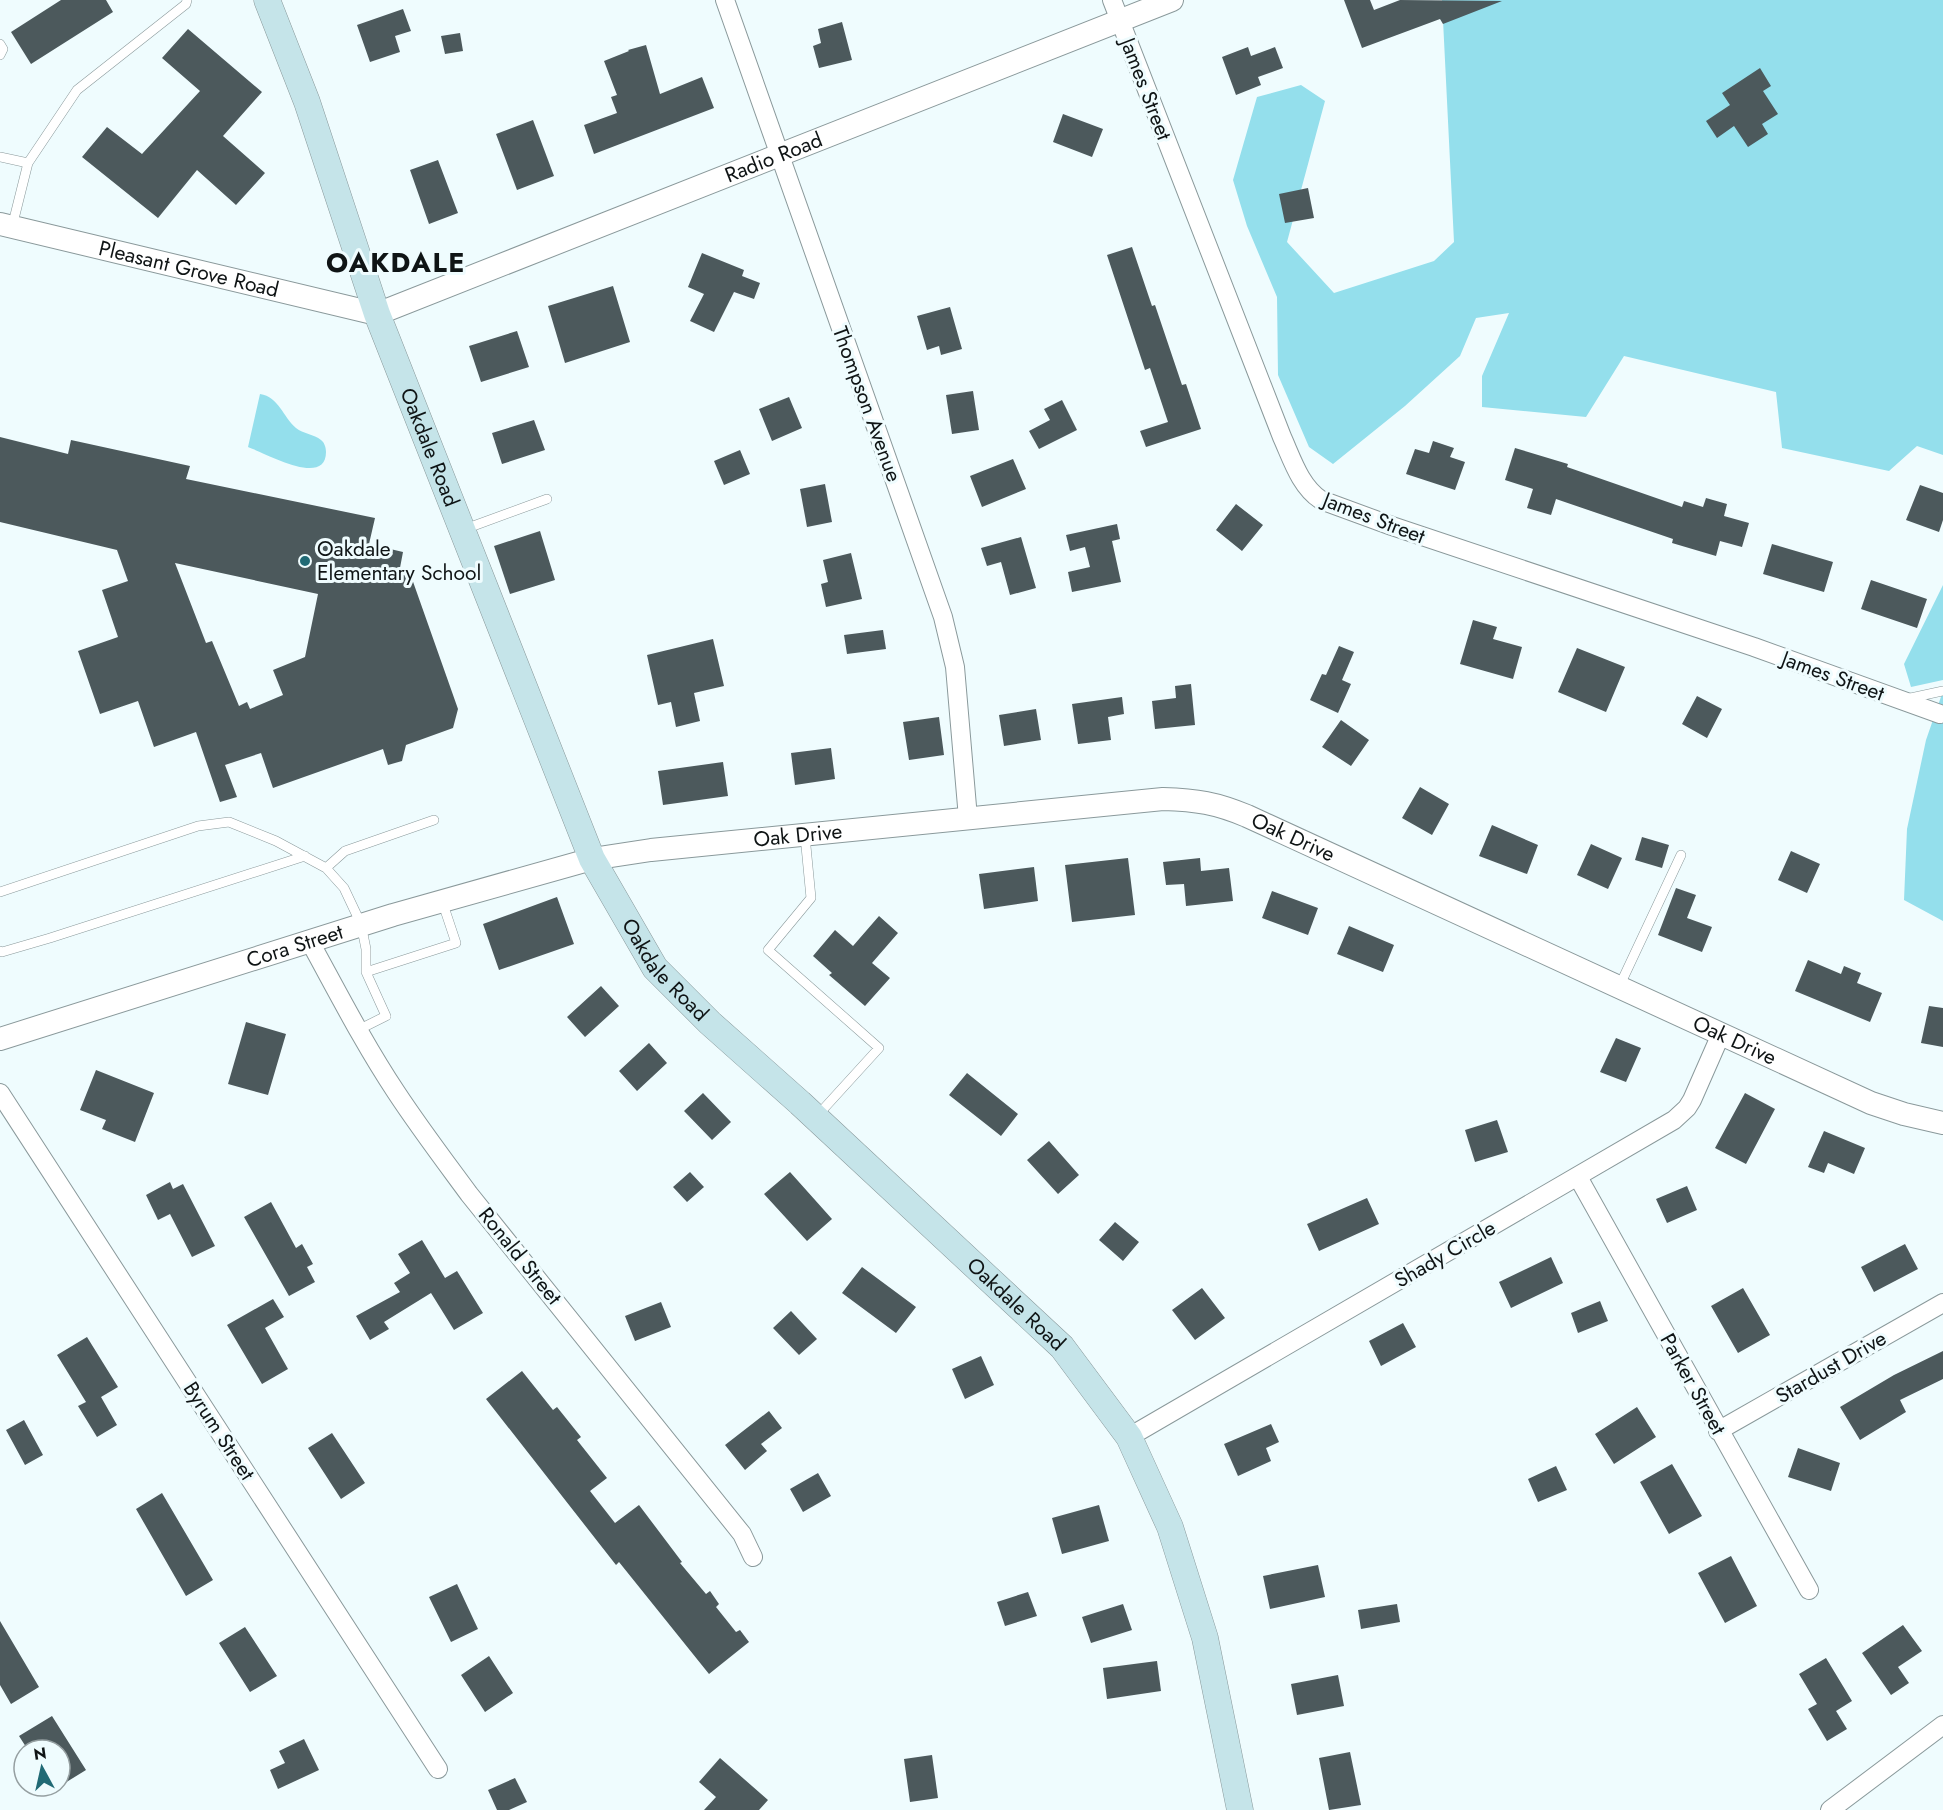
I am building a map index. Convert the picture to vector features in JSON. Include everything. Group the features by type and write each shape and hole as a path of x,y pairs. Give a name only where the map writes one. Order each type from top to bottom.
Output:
{"main road":[{"name":"Oakdale Road","path":"267,0 307,102 377,314 592,859 655,968 710,1023 816,1118 1062,1347 1129,1437 1170,1527 1205,1638 1240,1810"}],"street":[{"name":"Thompson Avenue","path":"725,0 943,617 955,667 968,818"},
{"name":"Radio Road","path":"377,314 644,210 1116,10 1172,0"},
{"name":"James Street","path":"1116,10 1282,438 1311,493 1321,500 1392,526 1754,647 1940,714"},
{"name":"Pleasant Grove Road","path":"6,226 377,314"},
{"name":"Oak Drive","path":"592,859 651,850 1163,798 1198,800 1222,806 1871,1103 1943,1123"},
{"name":"Cora Street","path":"0,1039 360,924 592,859"},
{"name":"Ronald Street","path":"309,940 358,1030 396,1091 469,1194 742,1534 753,1557"},
{"name":"Shady Circle","path":"1129,1437 1674,1120 1687,1108 1721,1034"},
{"name":"Byrum Street","path":"0,1093 438,1769"},
{"name":"Parker Street","path":"1578,1177 1718,1431 1809,1590"},
{"name":"Stardust Drive","path":"1718,1431 1943,1303"},
{"path":"1830,1810 1943,1725"}],"lane":[{"path":"6,226 28,164 76,90 186,4 188,0"},
{"path":"0,157 28,164"},
{"path":"462,530 547,499"},
{"path":"1900,700 1943,691"},
{"path":"326,868 345,851 434,820"},
{"path":"0,892 198,826 229,822 276,841 326,868 344,888 360,924 366,949 366,972 386,1016 358,1030"},
{"path":"805,834 811,898 768,950 879,1048 816,1118"},
{"path":"1619,987 1681,855"},
{"path":"0,951 50,938 305,856"},
{"path":"366,972 456,943 442,901"}],"shaded area":[{"path":"1442,0 1943,0 1943,455 1917,446 1889,471 1782,448 1776,392 1624,356 1586,417 1482,407 1482,376 1509,313 1476,318 1460,356 1405,406 1333,464 1309,447 1278,375 1277,297 1247,226 1233,180 1257,97 1301,85 1325,101 1287,242 1334,293 1434,261 1454,242"},
{"path":"260,394 272,399 296,428 322,441 326,450 323,462 316,467 306,468 280,461 248,447"},
{"path":"1943,585 1943,680 1911,687 1904,664"},
{"path":"1943,691 1943,921 1904,900 1907,829 1926,740"}],"building":[{"path":"61,0 106,0 113,12 31,64 11,32"},
{"path":"1344,0 1370,0 1374,10 1400,0 1502,1 1443,24 1440,19 1362,48"},
{"path":"403,9 411,31 395,36 400,52 370,62 357,25"},
{"path":"842,22 852,60 819,68 813,46 821,43 818,29"},
{"path":"188,29 262,92 223,136 265,173 236,205 197,170 158,218 82,157 107,127 142,154 200,91 162,58"},
{"path":"460,33 463,51 445,54 441,36"},
{"path":"646,45 660,94 702,77 714,108 594,154 584,125 617,113 611,97 617,95 604,61"},
{"path":"1248,47 1251,56 1275,47 1283,68 1258,77 1261,85 1236,95 1222,57"},
{"path":"1760,68 1771,86 1763,91 1778,114 1762,124 1768,134 1748,147 1734,126 1717,138 1706,121 1730,105 1722,93"},
{"path":"1063,114 1103,129 1092,157 1053,142"},
{"path":"533,120 554,176 517,190 496,134"},
{"path":"438,160 458,213 429,224 410,170"},
{"path":"1308,188 1314,218 1285,223 1279,194"},
{"path":"1132,247 1152,306 1155,305 1182,385 1186,384 1201,429 1146,447 1140,431 1168,422 1150,368 1145,370 1107,255"},
{"path":"702,253 744,270 742,276 760,283 754,299 734,292 714,332 690,321 704,294 688,287"},
{"path":"613,286 630,342 565,363 548,306"},
{"path":"950,307 962,349 941,355 939,346 927,350 917,316"},
{"path":"517,331 529,367 481,382 469,346"},
{"path":"973,391 979,430 952,434 946,395"},
{"path":"789,397 802,428 772,441 759,409"},
{"path":"1062,400 1077,430 1039,449 1029,431 1050,420 1044,409"},
{"path":"534,420 545,450 502,464 492,433"},
{"path":"0,437 68,454 71,440 190,466 186,479 375,518 369,544 403,552 399,573 411,576 458,709 453,728 406,745 402,761 388,765 383,749 273,788 261,753 225,765 237,797 220,802 196,732 154,747 138,701 100,714 78,651 118,637 102,590 128,581 117,550 0,522","holes":["175,563 318,594 305,657 273,670 283,695 250,709 247,702 239,706 212,641 206,643"]},
{"path":"1433,441 1454,448 1450,457 1465,462 1455,490 1406,474 1415,449 1429,453"},
{"path":"1515,448 1568,464 1567,467 1682,507 1684,501 1703,507 1706,498 1727,504 1724,516 1749,523 1742,547 1720,541 1716,556 1672,543 1673,539 1556,499 1551,515 1527,508 1533,489 1505,480"},
{"path":"740,450 750,474 724,485 714,461"},
{"path":"1013,459 1026,489 982,507 970,476"},
{"path":"825,484 832,522 807,527 800,489"},
{"path":"1920,485 1943,493 1943,520 1939,532 1906,520"},
{"path":"1236,504 1263,525 1242,551 1216,530"},
{"path":"1117,524 1120,539 1112,541 1121,582 1072,592 1068,572 1090,567 1085,547 1070,551 1066,535"},
{"path":"540,531 555,580 510,594 494,546"},
{"path":"1021,537 1036,588 1010,595 1001,562 987,566 981,548"},
{"path":"1772,544 1833,562 1824,592 1763,574"},
{"path":"851,553 862,599 826,607 821,584 828,582 823,560"},
{"path":"1871,580 1927,599 1917,628 1861,609"},
{"path":"1473,620 1497,627 1493,639 1522,647 1513,679 1460,664"},
{"path":"883,630 886,649 847,654 844,635"},
{"path":"713,639 724,686 694,693 700,721 676,727 671,702 658,705 647,655"},
{"path":"1339,646 1354,652 1342,680 1351,684 1338,713 1310,700 1322,674 1326,675"},
{"path":"1577,648 1625,667 1606,712 1558,692"},
{"path":"1191,684 1195,725 1155,729 1152,701 1176,698 1175,686"},
{"path":"1697,696 1722,709 1707,738 1682,724"},
{"path":"1122,697 1124,714 1108,717 1111,740 1078,744 1072,704"},
{"path":"1036,709 1041,740 1004,746 999,715"},
{"path":"939,717 944,755 909,760 903,722"},
{"path":"1341,720 1369,740 1351,766 1322,747"},
{"path":"831,748 835,779 795,785 791,753"},
{"path":"723,762 728,796 663,805 658,771"},
{"path":"1420,787 1449,804 1432,835 1402,818"},
{"path":"1492,825 1538,845 1527,874 1479,856"},
{"path":"1642,837 1669,845 1662,868 1635,860"},
{"path":"1591,844 1622,858 1608,889 1577,875"},
{"path":"1791,851 1820,864 1807,893 1778,880"},
{"path":"1128,858 1135,915 1072,922 1065,865"},
{"path":"1200,858 1201,871 1229,868 1233,901 1186,906 1184,884 1166,885 1163,862"},
{"path":"1034,867 1038,901 984,909 979,874"},
{"path":"1676,888 1696,895 1687,918 1712,927 1702,952 1658,935"},
{"path":"1272,891 1318,908 1308,935 1262,918"},
{"path":"557,897 574,944 499,970 483,924"},
{"path":"879,916 898,933 872,963 890,978 865,1006 829,975 832,973 813,956 835,930 853,946"},
{"path":"1349,926 1394,945 1383,972 1337,954"},
{"path":"1808,960 1841,974 1844,966 1861,973 1857,983 1882,993 1870,1022 1795,991"},
{"path":"601,986 619,1006 585,1037 567,1017"},
{"path":"1929,1006 1943,1008 1943,1047 1921,1043"},
{"path":"246,1022 286,1034 268,1095 228,1084"},
{"path":"1616,1038 1641,1048 1626,1082 1600,1072"},
{"path":"649,1043 667,1063 637,1091 619,1071"},
{"path":"96,1070 154,1093 135,1142 102,1129 106,1120 80,1110"},
{"path":"967,1073 1018,1114 1001,1136 949,1095"},
{"path":"703,1093 731,1122 712,1140 684,1111"},
{"path":"1745,1093 1775,1109 1746,1164 1715,1148"},
{"path":"1497,1120 1508,1152 1475,1162 1465,1130"},
{"path":"1824,1131 1865,1148 1854,1174 1828,1163 1824,1173 1808,1167"},
{"path":"1049,1141 1079,1175 1058,1194 1027,1160"},
{"path":"690,1172 704,1187 687,1202 673,1187"},
{"path":"790,1172 832,1219 807,1241 764,1194"},
{"path":"170,1182 173,1189 183,1184 215,1246 192,1257 170,1214 158,1220 146,1195"},
{"path":"1687,1186 1697,1210 1667,1223 1656,1199"},
{"path":"1367,1198 1379,1224 1319,1251 1307,1224"},
{"path":"271,1202 296,1248 302,1244 313,1264 307,1267 315,1282 289,1296 244,1217"},
{"path":"1115,1222 1139,1242 1123,1261 1099,1240"},
{"path":"422,1240 445,1278 457,1271 483,1313 454,1330 431,1293 384,1322 389,1329 370,1340 356,1316 400,1292 394,1283 410,1273 398,1254"},
{"path":"1905,1244 1918,1269 1874,1292 1861,1267"},
{"path":"1551,1257 1563,1283 1511,1308 1499,1282"},
{"path":"862,1267 916,1307 896,1333 842,1293"},
{"path":"1202,1288 1225,1318 1195,1340 1172,1310"},
{"path":"1743,1288 1770,1335 1738,1353 1711,1306"},
{"path":"273,1299 284,1317 265,1328 288,1369 262,1384 227,1325"},
{"path":"1600,1301 1608,1321 1578,1333 1571,1313"},
{"path":"661,1302 671,1327 635,1341 625,1316"},
{"path":"791,1311 817,1339 799,1355 773,1328"},
{"path":"1403,1323 1416,1347 1381,1366 1369,1341"},
{"path":"87,1337 118,1387 101,1397 117,1425 97,1437 78,1406 86,1402 57,1355"},
{"path":"1943,1351 1943,1379 1900,1400 1906,1412 1860,1440 1840,1407 1894,1375"},
{"path":"981,1356 994,1385 965,1399 952,1369"},
{"path":"522,1371 553,1410 557,1407 581,1437 577,1440 607,1478 590,1491 615,1523 639,1505 682,1562 680,1563 706,1594 710,1591 719,1604 716,1607 736,1632 740,1630 749,1642 709,1674 619,1562 616,1565 486,1399"},
{"path":"1637,1407 1656,1437 1614,1464 1595,1434"},
{"path":"769,1411 782,1428 761,1444 767,1451 745,1470 725,1445"},
{"path":"24,1420 43,1455 25,1465 6,1430"},
{"path":"1271,1424 1279,1442 1266,1448 1271,1461 1238,1476 1224,1444"},
{"path":"332,1433 365,1483 341,1499 308,1448"},
{"path":"1798,1448 1840,1463 1831,1491 1788,1477"},
{"path":"1672,1464 1702,1516 1669,1534 1640,1482"},
{"path":"1556,1466 1567,1490 1538,1502 1528,1479"},
{"path":"818,1473 831,1496 803,1512 790,1489"},
{"path":"162,1493 213,1580 186,1596 136,1509"},
{"path":"1099,1505 1109,1541 1062,1554 1052,1518"},
{"path":"1731,1556 1757,1606 1725,1623 1698,1573"},
{"path":"1318,1565 1325,1597 1270,1609 1263,1576"},
{"path":"457,1584 478,1629 451,1642 429,1597"},
{"path":"1028,1592 1037,1616 1005,1626 997,1602"},
{"path":"1123,1604 1132,1630 1091,1643 1082,1617"},
{"path":"1397,1604 1400,1622 1361,1629 1358,1610"},
{"path":"0,1621 39,1687 11,1704 0,1685"},
{"path":"1903,1625 1922,1651 1898,1667 1909,1683 1891,1695 1862,1653"},
{"path":"245,1627 277,1676 250,1692 219,1643"},
{"path":"489,1656 513,1693 485,1712 461,1675"},
{"path":"1826,1658 1852,1701 1836,1711 1847,1729 1827,1741 1808,1709 1817,1704 1799,1674"},
{"path":"1157,1661 1161,1691 1107,1699 1103,1668"},
{"path":"1338,1675 1344,1706 1297,1715 1291,1684"},
{"path":"52,1716 66,1738 20,1738 19,1736"},
{"path":"304,1739 319,1770 278,1789 270,1770 285,1763 279,1751"},
{"path":"72,1748 86,1770 72,1779"},
{"path":"1350,1752 1361,1805 1329,1810 1319,1758"},
{"path":"932,1755 938,1798 910,1802 904,1759"},
{"path":"720,1758 768,1800 759,1810 704,1810 716,1797 699,1782"},
{"path":"515,1778 527,1802 509,1810 497,1810 488,1790"}],"place":[{"name":"Oakdale Elementary School","path":"305,561"}],"district":[{"name":"OAKDALE","path":"396,263"}]}
